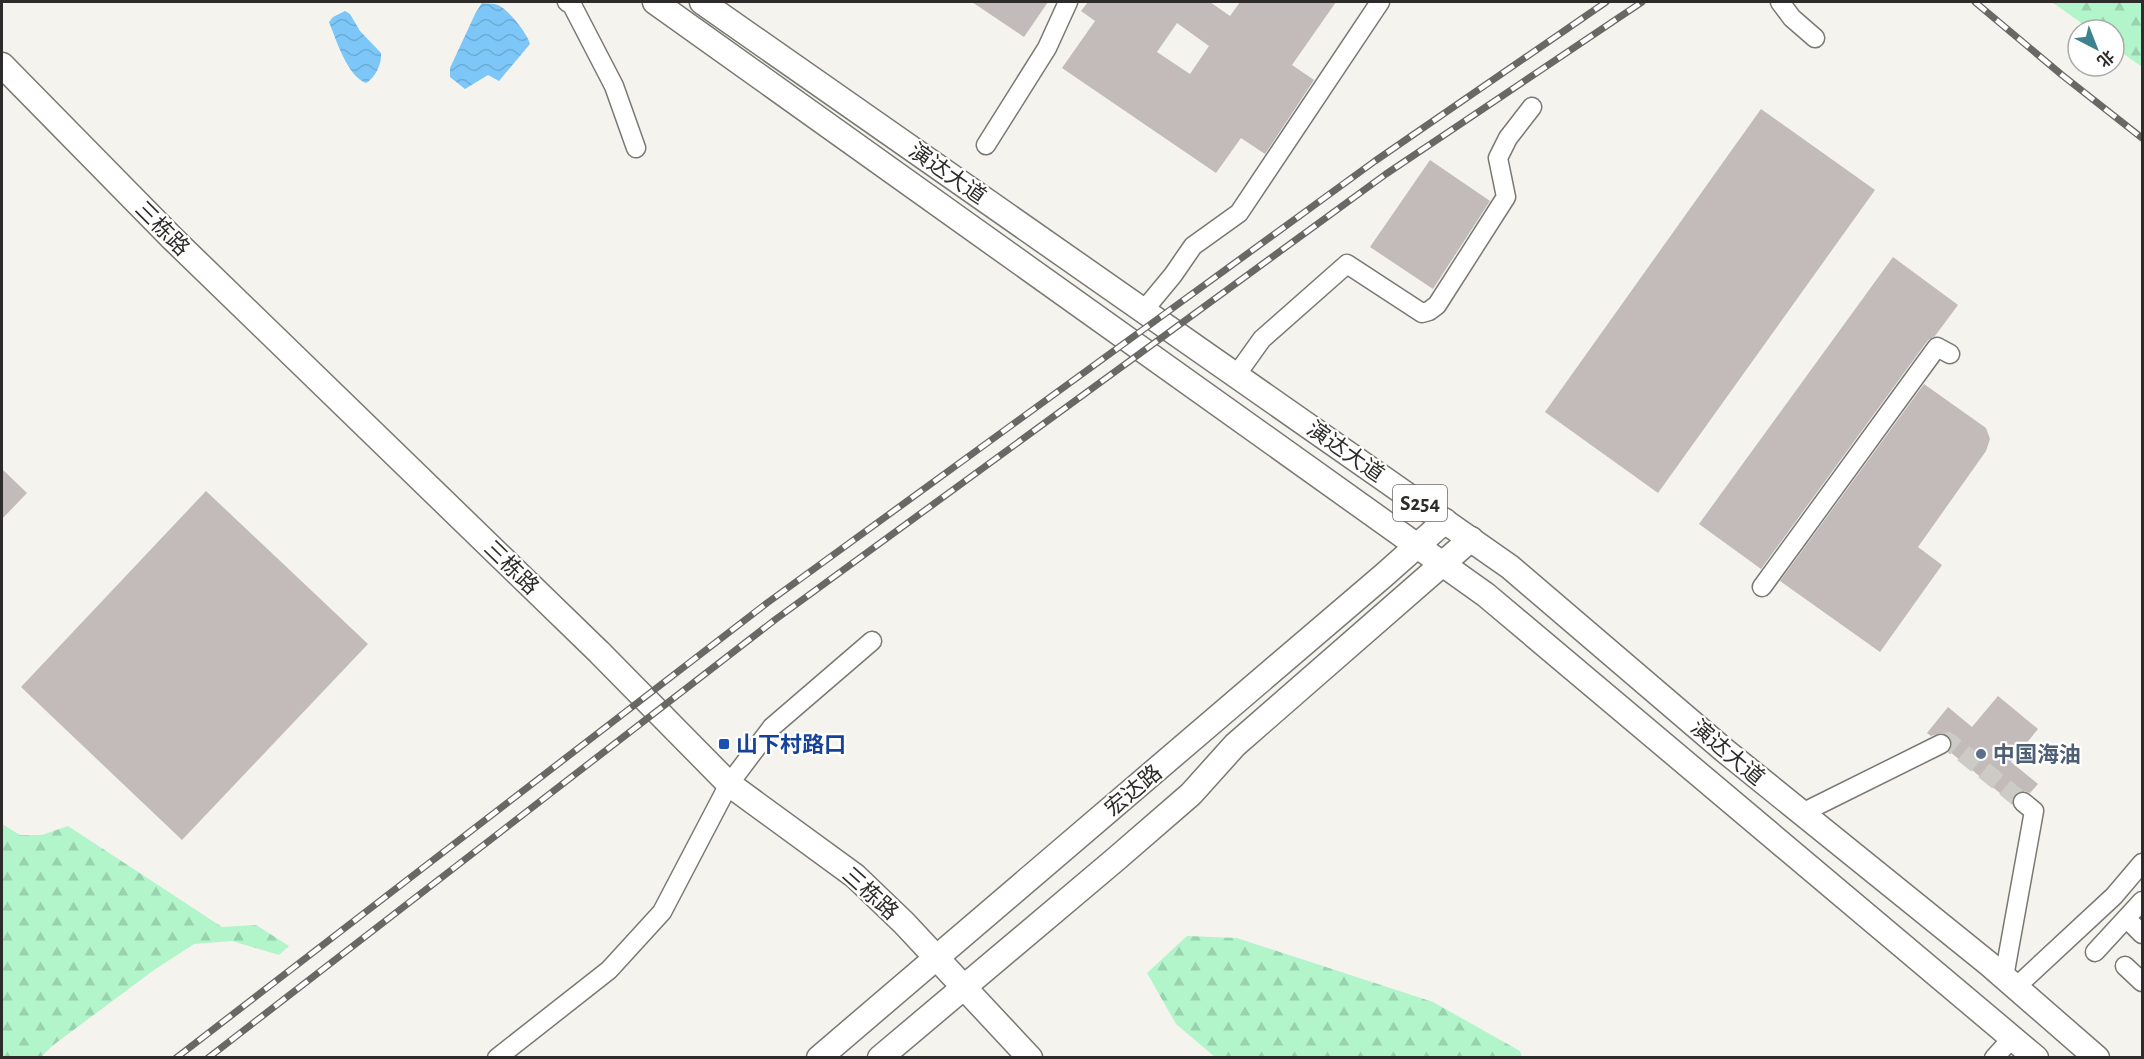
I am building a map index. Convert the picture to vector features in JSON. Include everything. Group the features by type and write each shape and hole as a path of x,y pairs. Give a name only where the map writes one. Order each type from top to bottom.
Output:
{"main road":[{"name":"演达大道","path":"655,2 1486,595 2036,1058"},
{"name":"演达大道","path":"702,2 1510,567 1715,743 2010,982 2097,1058"},
{"name":"三栋路","path":"2,65 173,239 591,644 729,784 855,876 964,986 1030,1058"},
{"name":"宏达路","path":"819,1058 1445,521"},
{"name":"宏达路","path":"880,1058 1191,794 1235,745 1471,539"}],"street":[{"path":"986,145 1047,48 1068,2"},
{"path":"1144,310 1173,276 1193,246 1239,213 1380,2"},
{"path":"1780,2 1792,18 1815,38"},
{"path":"571,3 614,86 636,148"},
{"path":"1237,374 1262,339 1347,264 1422,313 1437,305 1506,196 1498,158 1508,138 1532,107"},
{"path":"1762,587 1937,347 1950,354"},
{"path":"497,1058 609,970 662,912 729,784 772,727 872,641"},
{"path":"1802,813 1941,744"},
{"path":"2010,982 2034,811 2023,802"},
{"path":"2010,982 2114,896 2142,863"},
{"path":"2095,952 2142,901"},
{"path":"2127,919 2142,934"},
{"path":"2125,966 2142,981"},
{"path":"1994,1058 2013,1037"}],"green space":[{"path":"2052,2 2142,2 2142,67 2126,56 2126,18 2074,18"},
{"path":"2,824 20,835 42,835 68,826 222,927 256,925 289,946 279,955 232,941 194,944 154,970 52,1046 41,1057 2,1057"},
{"path":"1187,936 1237,938 1433,1002 1520,1051 1522,1057 1215,1057 1176,1024 1147,973"}],"water":[{"path":"482,3 496,4 507,11 522,28 530,44 499,81 488,75 465,89 450,77 450,68"},
{"path":"345,11 350,14 360,31 381,53 377,70 366,83 353,73 348,65 329,22 333,17"}],"building":[{"path":"972,2 1048,2 1024,37"},
{"path":"1088,2 1210,2 1230,16 1240,2 1336,2 1292,65 1314,80 1265,154 1241,138 1216,173 1062,68 1095,21 1081,11","holes":["1177,23 1209,46 1190,74 1157,52"]},
{"path":"1761,109 1875,190 1658,493 1545,412"},
{"path":"1430,160 1490,201 1433,289 1370,247"},
{"path":"1893,257 1958,305 1935,336 1928,340 1761,569 1699,524"},
{"path":"1924,384 1986,428 1990,439 1986,451 1918,547 1942,565 1880,652 1780,581"},
{"path":"2,469 27,493 2,519"},
{"path":"206,491 368,644 182,840 21,687"},
{"name":"中国海油","path":"1998,696 2038,729 2011,762 2038,784 2030,793 2024,791 2015,794 2012,803 1949,751 1952,744 1948,735 1941,733 1931,736 1927,733 1948,707 1972,727"}],"tunnel":[{"path":"1941,744 1948,741 2023,802"}],"railway":[{"path":"176,1058 767,603 1375,161 1606,2"},
{"path":"208,1058 776,619 1386,174 1642,2"},
{"path":"1975,2 2142,138"}],"place":[{"name":"山下村路口","path":"724,744"},
{"name":"中国海油","path":"1981,754"}]}
